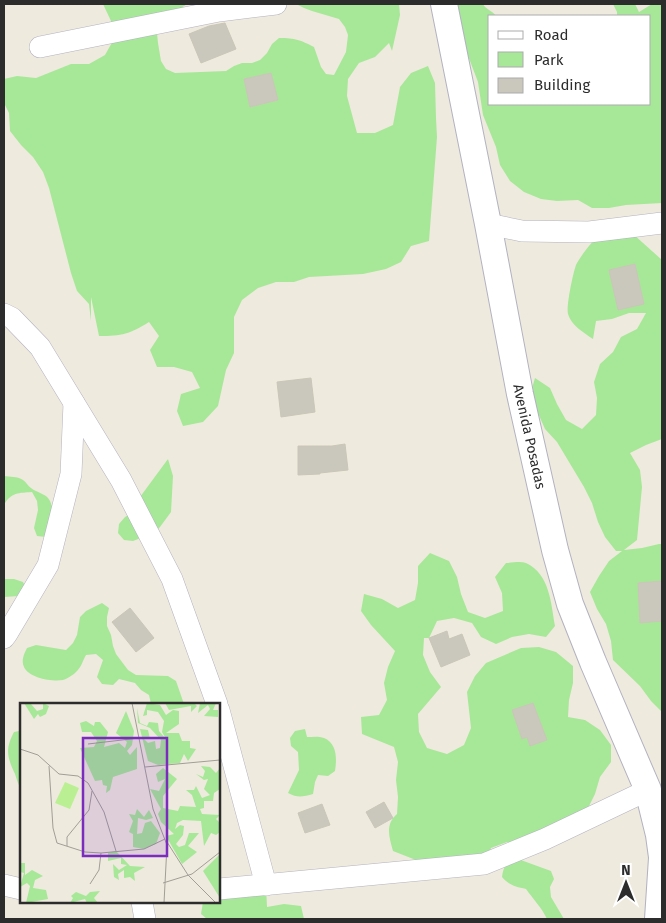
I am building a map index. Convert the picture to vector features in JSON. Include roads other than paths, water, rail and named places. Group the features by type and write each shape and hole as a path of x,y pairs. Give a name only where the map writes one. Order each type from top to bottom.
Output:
{"street":[{"path":"40,47 219,11 276,4"},
{"name":"Avenida Posadas","path":"444,4 520,394 555,550 567,595 593,662 648,790 659,835 662,857 658,919"},
{"path":"488,224 522,231 589,232 662,223"},
{"path":"4,314 12,318 40,347 121,480 172,579 217,703"},
{"path":"4,638 48,565 71,474 74,403"},
{"path":"220,714 266,885"},
{"path":"220,889 484,864 545,839 648,790 662,813"},
{"path":"4,885 20,889"},
{"path":"142,903 145,919"}]}
